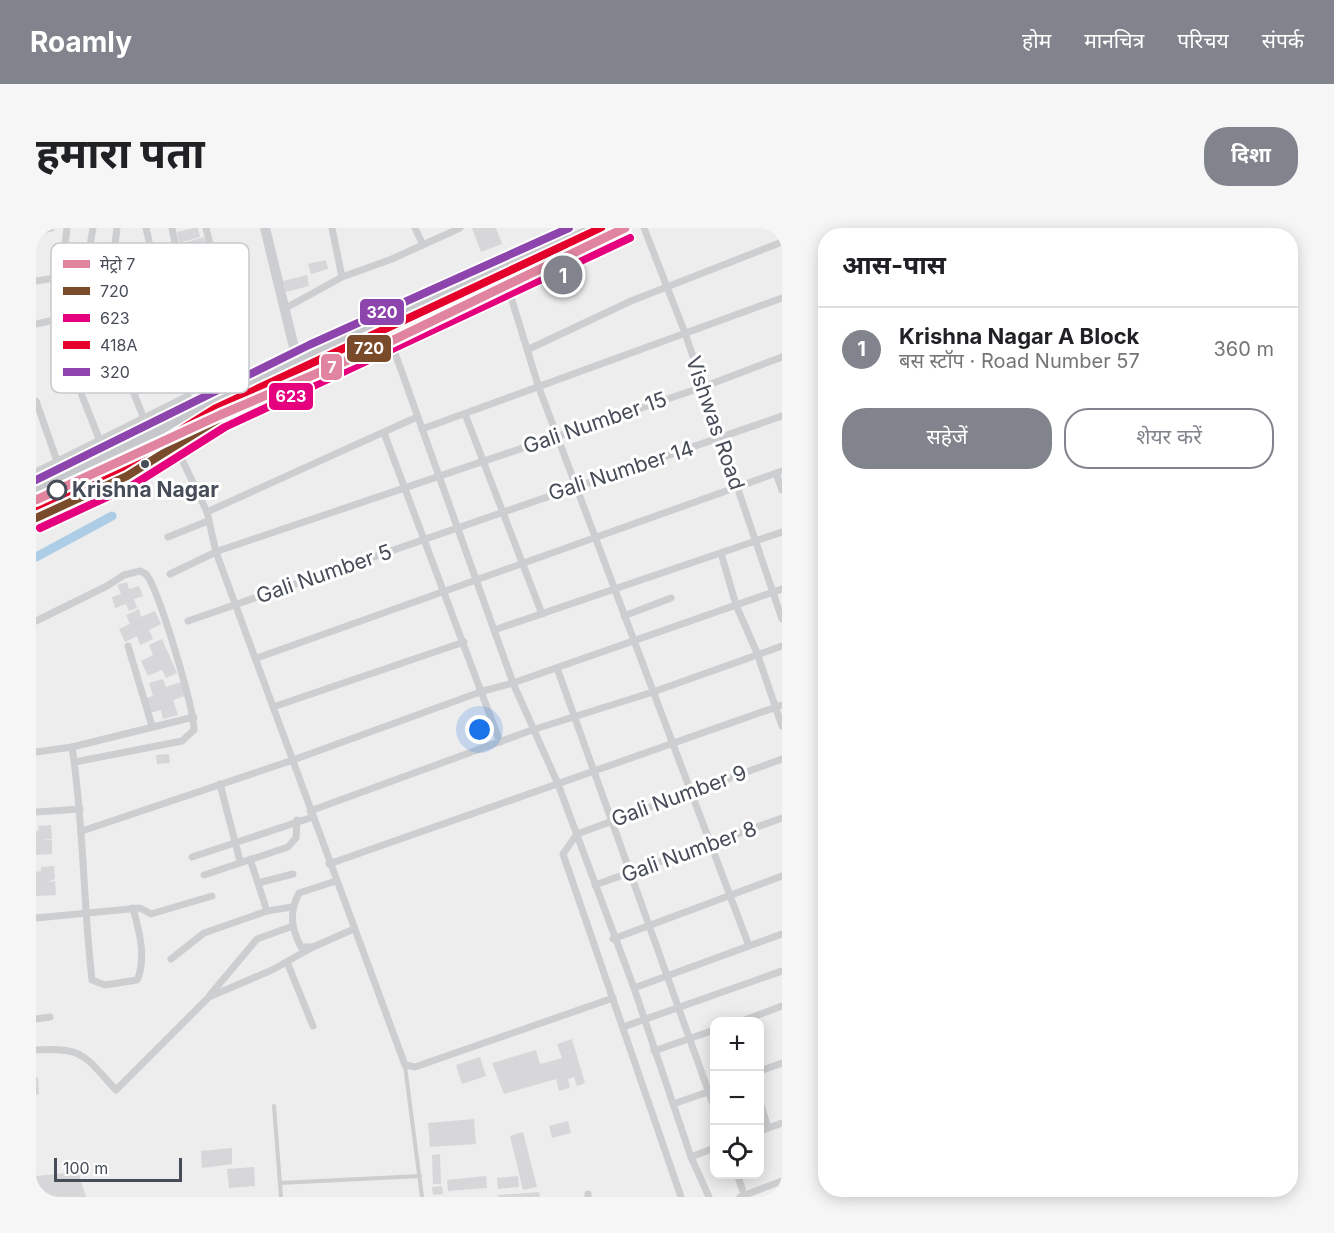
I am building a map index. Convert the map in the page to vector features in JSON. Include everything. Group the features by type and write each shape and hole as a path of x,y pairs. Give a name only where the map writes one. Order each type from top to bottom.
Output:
{"main road":[{"path":"249,386 325,349 596,228"},
{"path":"36,518 127,476 220,418 626,228"},
{"path":"36,492 235,393"}],"street":[{"path":"36,231 51,228"},
{"path":"65,243 67,228"},
{"path":"91,243 93,228"},
{"path":"115,243 117,228"},
{"path":"146,228 149,243"},
{"path":"172,228 175,243"},
{"path":"206,228 210,243"},
{"path":"265,228 298,364"},
{"path":"332,228 342,277"},
{"path":"415,228 423,245"},
{"path":"284,309 342,277 460,228"},
{"name":"Vishwas Road","path":"646,232 685,333 782,620"},
{"path":"528,346 667,285 782,242"},
{"path":"36,281 51,279"},
{"path":"507,284 528,346 539,388 749,946"},
{"path":"422,429 782,298"},
{"path":"36,324 51,321"},
{"path":"390,339 459,526 475,579 513,683 558,784 645,1021 690,1156 709,1197"},
{"name":"Gali Number 15","path":"171,574 216,552 703,387 782,357"},
{"path":"81,393 100,441"},
{"path":"134,393 144,418"},
{"path":"36,472 188,396 187,393"},
{"path":"211,393 214,403"},
{"path":"36,401 57,461"},
{"path":"465,414 542,614"},
{"name":"Gali Number 14","path":"459,526 721,439 782,416"},
{"path":"206,510 417,417"},
{"path":"384,433 483,691 500,742"},
{"path":"175,445 206,510 216,552 257,658 329,864 405,1065 415,1067 613,998"},
{"path":"257,658 779,472 782,490"},
{"path":"168,537 208,521"},
{"name":"Gali Number 5","path":"188,621 459,526"},
{"path":"494,630 782,532"},
{"path":"721,553 736,605 778,706 782,726"},
{"path":"36,621 107,586 124,575 140,571 146,574 174,651 194,717 194,730 182,741 75,762"},
{"path":"82,831 293,760 483,691 557,668 782,589"},
{"path":"624,616 671,598"},
{"path":"273,707 464,642"},
{"path":"128,646 152,726"},
{"path":"192,857 297,820 532,730 653,692 757,653 782,646"},
{"path":"557,668 678,1009 710,1086"},
{"path":"329,864 778,706"},
{"path":"36,752 72,747 194,717"},
{"path":"72,747 82,831 84,913 92,980 105,985 137,980 142,969 139,928 133,908"},
{"name":"Gali Number 9","path":"576,834 782,759"},
{"path":"220,784 240,861"},
{"path":"36,812 80,809"},
{"name":"Gali Number 8","path":"595,885 782,818"},
{"path":"204,875 294,843 297,820"},
{"path":"576,834 564,848 564,862 681,1197"},
{"path":"250,859 267,911"},
{"path":"258,883 293,874"},
{"path":"613,939 782,876"},
{"path":"313,947 301,946 293,926 292,907 300,893 336,881"},
{"path":"36,918 133,908 140,908 151,914 212,897"},
{"path":"171,959 204,933 267,911 292,907"},
{"path":"36,1050 62,1049 80,1053 116,1090 206,999 256,939 293,926"},
{"path":"206,999 354,929"},
{"path":"633,988 782,934"},
{"path":"287,962 313,1026"},
{"path":"623,1028 782,971"},
{"path":"752,1017 782,1006"},
{"path":"36,1019 50,1017"},
{"path":"654,1051 710,1031"},
{"path":"764,1069 782,1063"},
{"path":"673,1104 710,1092"},
{"path":"764,1116 768,1128"},
{"path":"764,1129 782,1123"},
{"path":"690,1156 710,1149"},
{"path":"738,1179 743,1196 782,1181"}],"lane":[{"path":"405,1065 422,1197"},
{"path":"274,1106 281,1197"},
{"path":"280,1183 420,1176"}],"building":[{"path":"198,228 200,237 179,243 177,232"},
{"path":"472,228 496,228 502,244 481,252"},
{"path":"204,237 206,243 183,243"},
{"path":"326,260 328,269 311,274 308,264"},
{"path":"307,275 309,286 286,292 283,281"},
{"path":"127,582 129,589 139,586 143,596 134,599 137,608 129,611 126,604 115,608 112,597 121,594 117,585"},
{"path":"139,609 141,617 155,611 161,624 149,630 153,639 140,645 137,636 125,642 119,629 130,624 126,615"},
{"path":"162,639 177,673 166,678 162,670 148,676 141,661 153,655 149,645"},
{"path":"163,679 166,687 181,682 185,696 173,700 178,715 163,719 161,710 150,713 145,698 153,696 149,683"},
{"path":"169,754 170,763 157,764 156,755"},
{"path":"51,825 52,839 42,839 52,840 52,854 36,855 38,826"},
{"path":"54,866 55,879 46,882 55,881 56,895 36,896 36,872 41,871 41,867"},
{"path":"572,1039 585,1083 577,1086 574,1077 568,1079 570,1088 559,1091 556,1079 504,1094 492,1063 536,1050 540,1064 562,1058 557,1044"},
{"path":"480,1057 486,1076 462,1084 456,1065"},
{"path":"36,1077 38,1077 39,1094 36,1095"},
{"path":"474,1119 476,1144 430,1147 428,1123"},
{"path":"568,1121 571,1133 552,1138 549,1126"},
{"path":"523,1132 537,1187 523,1190 510,1136"},
{"path":"232,1148 232,1164 202,1168 201,1151"},
{"path":"440,1154 441,1184 433,1184 432,1155"},
{"path":"254,1167 255,1186 229,1188 227,1169"},
{"path":"78,1172 86,1197 36,1197 36,1176"},
{"path":"486,1176 487,1188 448,1191 447,1180"},
{"path":"518,1176 519,1187 498,1189 497,1178"},
{"path":"442,1186 443,1194 433,1195 432,1187"},
{"path":"539,1192 540,1197 498,1197 498,1195"}],"waterway":[{"path":"36,557 112,516"}],"metro line":[{"name":"7","path":"36,500 220,415 383,345 625,228"}],"transit line":[{"name":"320","path":"249,375 309,345 569,228"},
{"name":"418A","path":"249,393 601,228"},
{"name":"720","path":"36,518 127,476 220,418 626,228"},
{"name":"623","path":"40,528 133,485 225,427 630,238"},
{"name":"320","path":"36,480 212,393"},
{"name":"418A","path":"36,506 122,467 216,408 248,393"}],"place":[{"name":"Krishna Nagar A Block","path":"563,275"},
{"name":"Krishna Nagar","path":"57,490"}]}
